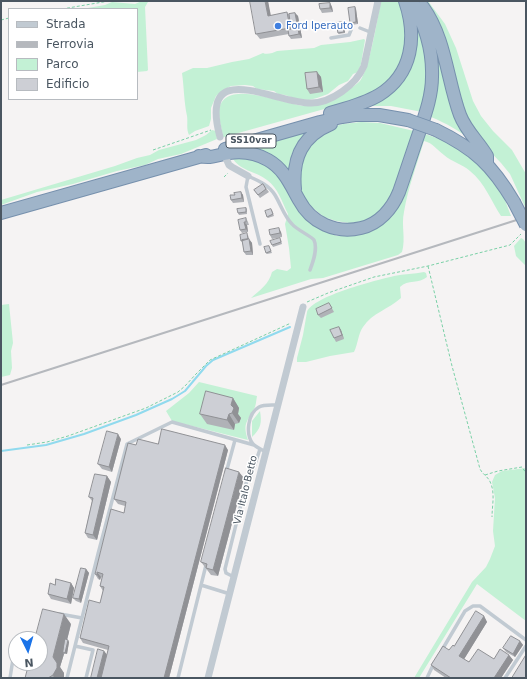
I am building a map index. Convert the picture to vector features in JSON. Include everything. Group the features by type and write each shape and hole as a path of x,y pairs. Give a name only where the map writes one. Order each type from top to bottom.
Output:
{"highway":[{"path":"302,127 310,119 369,100 387,89 398,77 406,64 410,53 412,39 409,16 405,1"},
{"path":"199,156 210,159 230,153 242,152 261,156 276,166 284,174 305,210 312,218 335,229 355,229 368,226 383,216 394,202 399,192 431,93 431,57 426,32 412,1"},
{"path":"418,1 425,10 438,37 460,115 468,130 487,156 487,163"},
{"name":"SS10var","path":"1,213 302,127 342,117 355,115 379,115 408,120 436,130 451,137 473,151 487,163 500,179 514,202 524,229"},
{"path":"296,194 294,177 296,161 299,152 312,135 332,124 370,119 379,115"}],"street":[{"path":"220,137 217,127 216,107 218,101 223,95 230,91 239,89 251,90 296,101 312,103 329,98 344,90 362,71 378,1"},
{"path":"225,156 229,165 234,170 248,176"},
{"name":"Via Italo Betto","path":"210,678 263,450 278,405 304,307"}],"lane":[{"path":"360,28 370,32"},
{"path":"331,38 349,35 350,30"},
{"path":"260,244 246,187 248,176 267,186 275,195 291,224 297,230 314,240 315,253 310,270"},
{"path":"254,445 250,439 248,428 249,422 254,413 260,407 278,405"},
{"path":"67,678 127,444 172,422 254,445 263,450 251,476 247,480 225,570 226,573 234,577"},
{"path":"226,477 234,440"},
{"path":"178,678 206,563"},
{"path":"201,585 230,594"},
{"path":"427,678 430,669 465,610 473,606 480,606 526,640"},
{"path":"58,614 82,618"},
{"path":"75,646 93,650 86,678"},
{"path":"505,678 526,646"}],"path":[{"path":"68,8 109,1"},
{"path":"153,150 217,127"},
{"path":"304,307 308,301 368,279 428,266 510,245 524,229"},
{"path":"428,266 452,366 480,468 491,484 493,493 492,517"},
{"path":"27,445 47,442 68,436 146,408 178,392 186,386 210,360 291,323 300,322"},
{"path":"485,475 522,467 526,473"}],"green space":[{"path":"142,1 157,1 148,2 145,7 147,71 138,72 138,8 88,8 105,5 112,2 135,4"},
{"path":"381,1 399,1 409,32 402,63 389,82 367,96 353,101 223,137 219,109 224,99 233,95 245,94 259,96 308,106 328,100 344,92 360,81 364,74 373,43"},
{"path":"424,1 428,1 445,24 456,48 473,101 481,116 493,131 512,150 526,174 526,209 510,174 478,139 467,121 434,19"},
{"path":"414,19 423,42 427,67 427,84 422,112 391,106 368,106 393,90"},
{"path":"429,23 473,141 431,117"},
{"path":"364,39 361,64 358,72 353,74 348,81 339,85 328,94 309,100 297,99 278,94 274,91 257,89 253,86 231,86 216,96 211,108 211,119 209,126 189,135 182,73 193,68 207,68 249,59 263,53 268,54 277,51 314,48 321,45"},
{"path":"361,122 380,123 414,131 394,192 386,207 370,219 360,222 349,223 336,221 324,217 308,204 302,194 298,172 307,145 328,128 343,124"},
{"path":"212,130 216,131 217,139 181,154 158,159 145,165 117,171 73,184 37,192 1,205 1,200 150,155 159,150 196,140"},
{"path":"307,130 294,150 290,160 289,172 273,157 254,148 254,146"},
{"path":"425,134 446,141 477,161 493,178 503,195 511,216 501,216 480,181 470,171 447,157 430,143 424,141 410,185 403,217 404,242 402,252 398,255 323,278 311,279 251,298 266,283 272,272 277,269 287,271 291,268 285,224 288,214 271,183 263,177 243,168 235,162 232,157 254,157 272,168 313,224 337,236 353,235 375,227"},
{"path":"521,238 526,243 526,266 516,256 514,246"},
{"path":"426,273 427,277 421,280 406,283 400,287 401,298 367,322 360,333 354,352 306,362 297,362 307,312 312,306 321,300 361,285 394,276"},
{"path":"9,304 13,343 11,351 12,368 10,375 1,377 1,305"},
{"path":"199,382 257,396 255,408 246,424 248,440 172,421 166,411 189,393"},
{"path":"260,411 260,425 252,437 252,421"},
{"path":"526,468 526,621 477,584 419,678 414,678 472,582 486,567 490,559 495,546 493,531 495,498 492,482 495,475 502,471"}],"building":[{"path":"250,1 265,1 268,16 287,12 290,28 256,34"},
{"path":"330,3 330,8 320,9 319,4"},
{"path":"355,7 356,22 350,23 348,8"},
{"path":"295,13 299,34 289,36 288,30 291,29 289,14"},
{"path":"342,22 344,32 338,33 336,23"},
{"path":"317,72 319,87 307,89 305,73"},
{"path":"263,184 266,189 258,195 254,190"},
{"path":"241,192 242,198 231,200 230,195 235,195 234,193"},
{"path":"246,208 246,212 238,213 237,209"},
{"path":"271,209 273,214 267,217 265,211"},
{"path":"246,218 246,222 244,222 246,229 240,230 238,220"},
{"path":"279,228 280,233 270,235 269,230"},
{"path":"247,233 248,239 241,241 240,235"},
{"path":"280,238 281,242 272,245 270,241"},
{"path":"249,239 251,251 244,252 242,240"},
{"path":"269,246 271,251 266,253 264,247"},
{"path":"329,303 332,308 318,315 316,309"},
{"path":"339,327 342,335 334,338 330,330"},
{"path":"206,391 233,398 231,405 234,408 232,413 229,414 227,420 200,414"},
{"path":"162,429 225,445 164,678 101,678 109,646 80,638 89,600 100,603 104,587 100,586 103,574 97,572 97,575 95,574 111,509 124,513 126,502 114,499 128,443 136,445 138,439 158,444"},
{"path":"107,431 118,434 109,467 98,464"},
{"path":"226,468 239,472 213,570 206,568 207,564 201,562"},
{"path":"95,474 107,476 93,535 85,533 93,498 89,497"},
{"path":"81,568 86,569 79,599 73,598"},
{"path":"56,579 71,583 67,599 48,594 50,583 55,585"},
{"path":"43,609 64,614 53,657 57,663 57,668 53,675 48,678 25,678 27,671 48,671 48,631 37,631"},
{"path":"476,611 484,616 459,656 469,662 478,649 494,659 500,649 509,655 494,678 451,678 431,665 443,646 449,650 453,645 454,646"},
{"path":"511,636 520,641 513,654 503,648"},
{"path":"65,639 68,640 65,653 63,652"},
{"path":"98,649 104,651 97,678 91,678"},
{"path":"526,655 526,678 512,678"}],"waterway":[{"path":"1,451 46,445 84,434 136,415 172,399 185,391 213,360 290,327"}],"railway":[{"path":"1,385 526,217"}],"place":[{"name":"Ford Iperauto","path":"278,26"}]}
